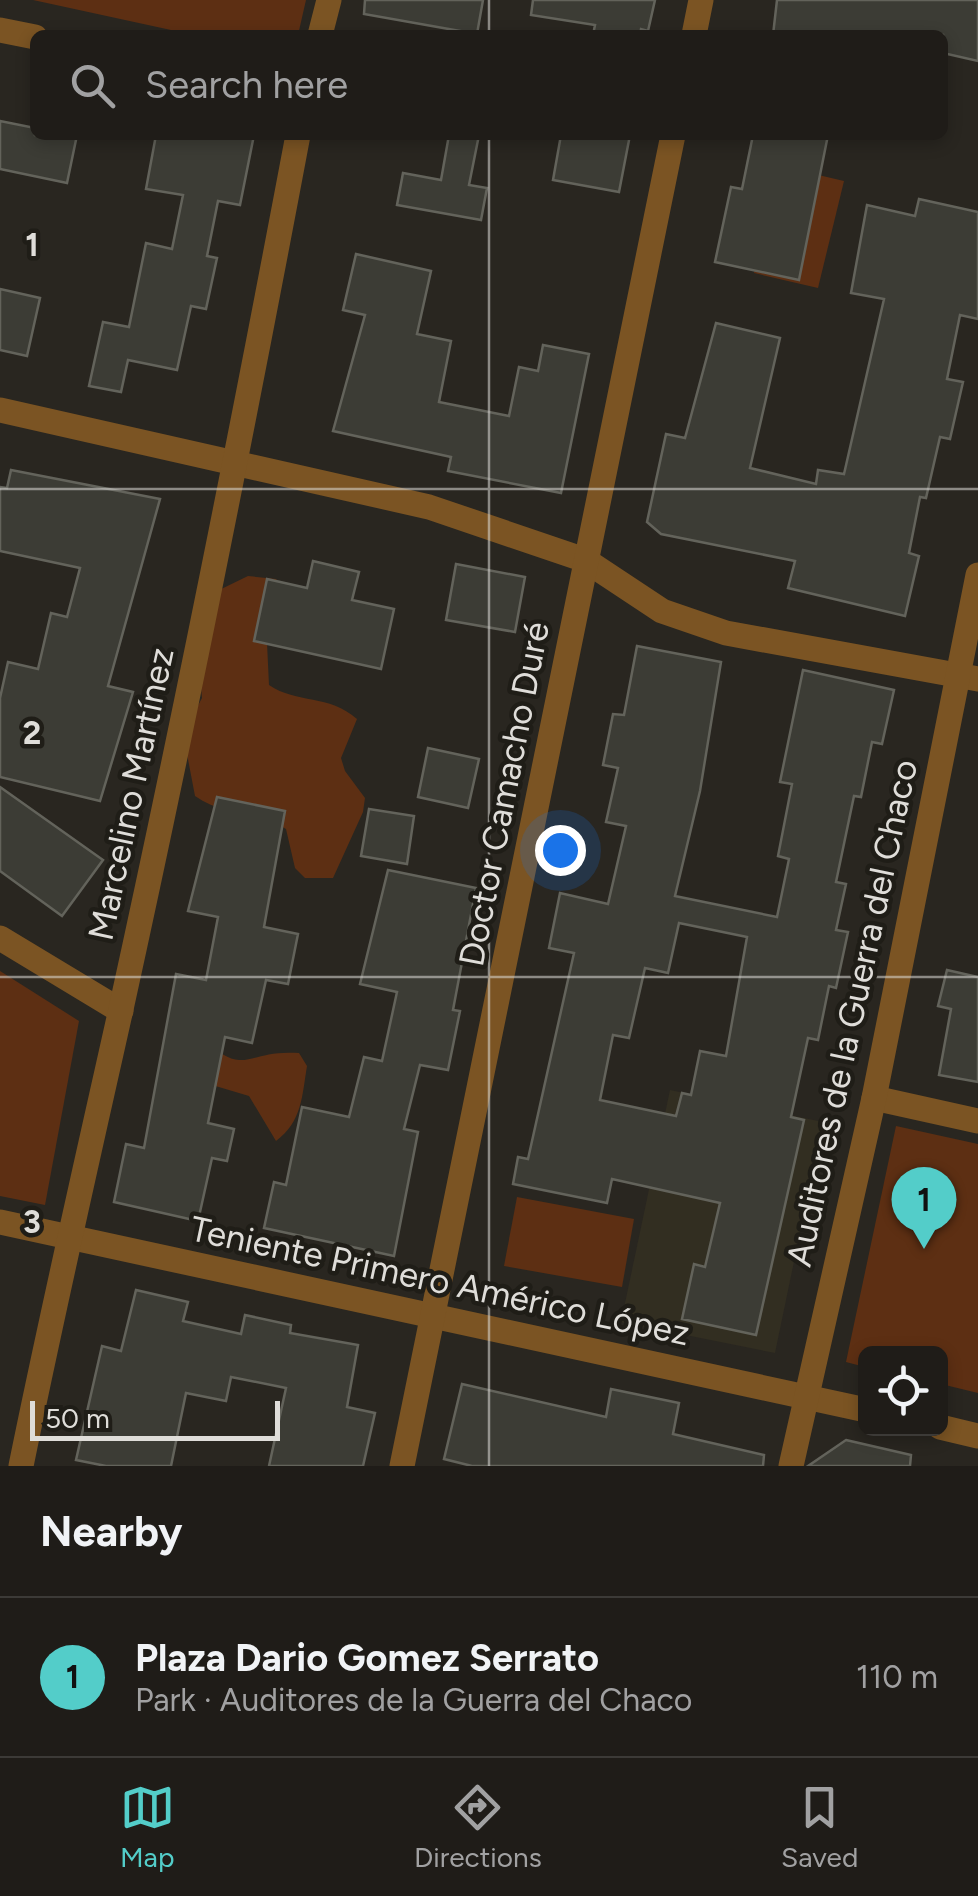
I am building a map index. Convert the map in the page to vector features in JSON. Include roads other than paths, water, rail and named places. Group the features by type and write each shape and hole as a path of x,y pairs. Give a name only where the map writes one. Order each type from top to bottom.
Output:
{"street":[{"path":"321,30 328,0"},
{"path":"695,30 701,0"},
{"path":"0,30 30,36"},
{"name":"Marcelino Martínez","path":"21,1466 66,1236 121,1011 236,466 297,140"},
{"name":"Doctor Camacho Duré","path":"402,1466 672,140"},
{"path":"0,410 429,507 585,560 662,612 726,633 968,676"},
{"name":"Auditores de la Guerra del Chaco","path":"792,1466 968,676 978,575"},
{"path":"0,938 121,1011"},
{"path":"874,1098 978,1122"},
{"name":"Teniente Primero Américo López","path":"0,1222 858,1408"},
{"path":"948,1429 978,1436"}],"place":[{"name":"Plaza Dario Gomez Serrato","path":"924,1249"}]}
